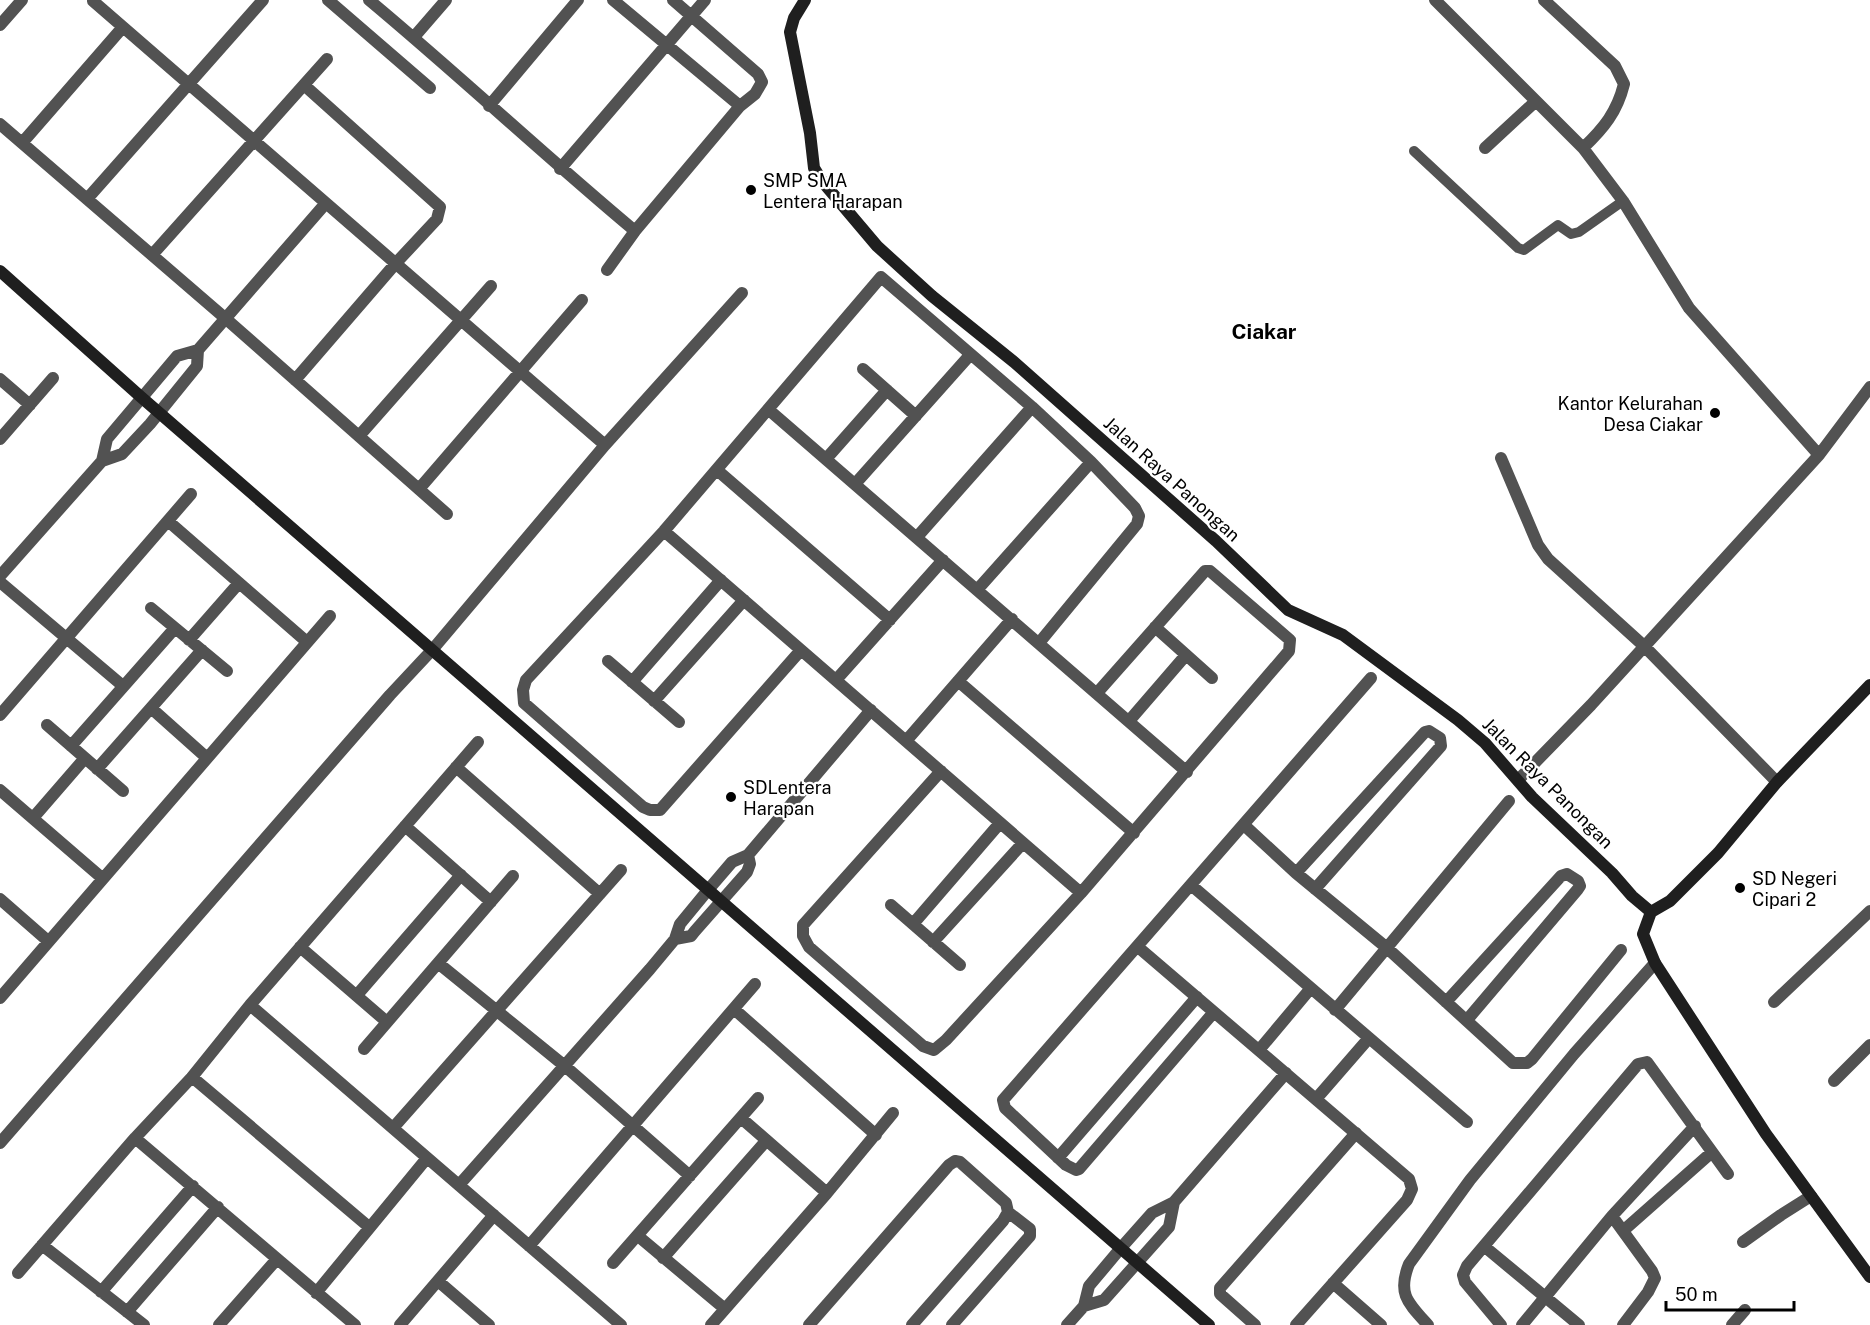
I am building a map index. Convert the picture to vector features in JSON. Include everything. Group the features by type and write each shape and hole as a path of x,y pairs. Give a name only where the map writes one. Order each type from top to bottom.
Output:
{"street":[{"path":"0,25 22,0"},
{"path":"87,199 263,0"},
{"path":"328,0 430,88"},
{"path":"369,0 414,37 560,169 636,231"},
{"path":"414,37 446,0"},
{"path":"489,106 578,0"},
{"path":"613,0 740,106"},
{"path":"607,270 636,231 740,106 755,94 762,82 761,77 673,0"},
{"path":"560,169 705,0"},
{"name":"Jalan Raya Panongan","path":"805,0 794,18 790,32 810,133 814,168 822,181 877,246 932,296 1050,393 1216,541 1288,610 1343,635 1458,720 1485,743 1518,780 1632,896 1651,912"},
{"path":"1544,0 1615,66 1624,84 1620,99 1605,127 1583,148"},
{"path":"93,1 605,445"},
{"path":"1438,1 1583,148 1623,201 1689,308 1819,455"},
{"path":"22,143 123,27"},
{"path":"152,255 327,59"},
{"path":"295,380 437,219 440,207 304,85"},
{"path":"1485,148 1536,101"},
{"path":"0,124 447,514"},
{"path":"0,576 102,461 107,439 141,397 177,356 198,350 326,203"},
{"path":"0,271 141,397 1120,1249 1132,1268 1209,1325"},
{"path":"801,650 660,810 643,807 524,703 526,681 664,531 881,277 1092,462 1135,508 1139,516 1137,524 1039,643"},
{"path":"359,436 491,286"},
{"path":"0,1143 390,695 433,649 605,445 742,293"},
{"path":"419,489 582,300"},
{"path":"102,461 122,454 160,413 197,366 198,350"},
{"path":"855,484 970,355"},
{"path":"863,369 916,416"},
{"path":"0,439 53,378"},
{"path":"0,379 30,405"},
{"path":"1518,780 1591,705 1819,455 1870,387"},
{"path":"826,459 887,390"},
{"path":"917,537 1032,407"},
{"path":"769,410 1187,772"},
{"path":"1501,458 1538,545 1548,559 1644,646 1777,782"},
{"path":"978,590 1092,462"},
{"path":"717,470 890,620"},
{"path":"0,715 191,494"},
{"path":"168,521 307,642"},
{"path":"664,531 1081,893"},
{"path":"836,680 943,560"},
{"path":"941,771 804,925 803,936 809,947 923,1046 934,1050 946,1040 1081,893 1187,772 1289,651 1290,640 1207,570 1097,693"},
{"path":"632,681 721,580"},
{"path":"0,582 123,686"},
{"path":"189,640 239,583"},
{"path":"654,701 744,600"},
{"path":"151,608 226,670"},
{"path":"0,998 330,616"},
{"path":"906,741 1012,619"},
{"path":"1155,627 1212,678"},
{"path":"71,746 175,628"},
{"path":"97,769 202,650"},
{"path":"1129,721 1186,655"},
{"path":"608,661 679,722"},
{"path":"1214,1012 1083,1166 1076,1170 1066,1165 1005,1108 1003,1100 1371,678"},
{"path":"958,681 1134,833"},
{"path":"1870,685 1777,782 1718,853 1670,901 1651,912 1642,934 1655,963 1766,1134 1870,1277"},
{"path":"151,708 207,758"},
{"path":"459,1185 566,1067 675,939 680,924 732,862 748,855 871,710"},
{"path":"47,725 123,791"},
{"path":"1296,873 1425,732 1429,731 1440,738 1441,746 1315,889"},
{"path":"18,1273 135,1137 192,1077 300,946 477,742"},
{"path":"33,818 85,758"},
{"path":"456,767 600,894"},
{"path":"0,790 102,878"},
{"path":"1335,1010 1509,801"},
{"path":"913,924 1000,823"},
{"path":"1244,825 1296,873 1387,948 1513,1063 1527,1063 1532,1059 1621,950"},
{"path":"405,826 491,902"},
{"path":"933,942 1023,843"},
{"path":"675,939 691,936 710,915 747,872 750,864 748,855"},
{"path":"393,1128 621,870"},
{"path":"1446,1002 1561,876 1567,874 1578,881 1580,886 1578,889 1467,1020"},
{"path":"357,995 461,875"},
{"path":"364,1049 513,876"},
{"path":"1191,885 1467,1122"},
{"path":"0,899 48,941"},
{"path":"891,905 960,965"},
{"path":"1774,1002 1870,911"},
{"path":"300,946 387,1022"},
{"path":"1138,947 1409,1179 1413,1189 1407,1200 1296,1325"},
{"path":"438,963 566,1067 690,1176"},
{"path":"1428,1325 1404,1293 1404,1278 1414,1257 1470,1180 1574,1054 1655,963"},
{"path":"529,1246 755,984"},
{"path":"1259,1050 1311,988"},
{"path":"1058,1158 1197,997"},
{"path":"250,1005 621,1325"},
{"path":"734,1009 876,1135"},
{"path":"1316,1099 1369,1038"},
{"path":"1834,1081 1870,1046"},
{"path":"1501,1325 1465,1282 1463,1275 1467,1266 1638,1064 1647,1062 1728,1174"},
{"path":"1067,1325 1084,1306 1089,1286 1120,1249 1152,1213 1174,1202 1286,1073"},
{"path":"192,1077 369,1227"},
{"path":"613,1263 758,1098"},
{"path":"711,1325 893,1113"},
{"path":"741,1118 826,1193"},
{"path":"1522,1325 1612,1216 1695,1126"},
{"path":"1255,1325 1220,1294 1220,1288 1356,1133"},
{"path":"135,1137 278,1259 348,1323"},
{"path":"663,1258 766,1141"},
{"path":"1624,1230 1711,1153"},
{"path":"316,1293 427,1158"},
{"path":"809,1325 949,1165 955,1161 964,1165 1006,1203 1008,1212 1030,1229 1030,1236 952,1325"},
{"path":"101,1292 193,1186"},
{"path":"1743,1242 1811,1196"},
{"path":"1084,1306 1104,1300 1169,1227 1174,1202"},
{"path":"127,1312 218,1207"},
{"path":"912,1325 1003,1221 1008,1212"},
{"path":"400,1325 494,1215"},
{"path":"1612,1216 1652,1270 1655,1278 1623,1325"},
{"path":"638,1236 724,1309"},
{"path":"42,1245 144,1325"},
{"path":"1485,1247 1579,1325"},
{"path":"219,1325 278,1259"},
{"path":"438,1281 489,1325"},
{"path":"1333,1283 1381,1325"},
{"path":"1732,1325 1745,1310"}],"lane":[{"path":"1414,151 1518,248 1524,250 1558,225 1571,234 1580,232 1623,201"}],"place":[{"name":"SMP SMA Lentera Harapan","path":"751,190"},
{"name":"Kantor Kelurahan Desa Ciakar","path":"1715,413"},
{"name":"SDLentera Harapan","path":"731,797"},
{"name":"SD Negeri Cipari 2","path":"1740,888"}],"district":[{"name":"Ciakar","path":"1264,331"}]}
